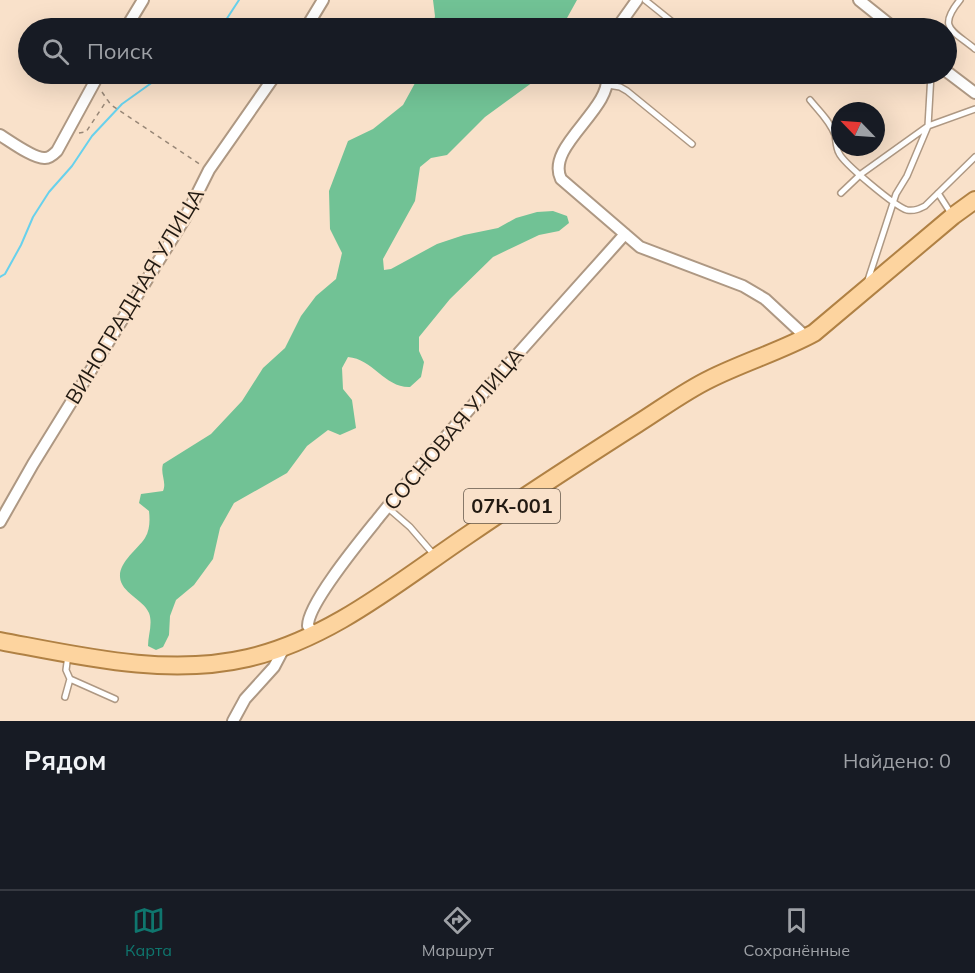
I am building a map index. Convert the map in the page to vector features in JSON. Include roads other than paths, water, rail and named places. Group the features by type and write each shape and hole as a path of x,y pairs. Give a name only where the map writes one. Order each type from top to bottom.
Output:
{"main road":[{"name":"07К-001","path":"0,641 135,663 197,665 246,659 284,648 315,634 388,591 625,432 709,380 814,333 952,216 975,200"}],"street":[{"path":"132,18 143,0"},
{"path":"312,18 323,0"},
{"path":"624,18 637,0"},
{"path":"859,0 882,18"},
{"path":"957,79 975,93"},
{"path":"0,135 36,156 45,158 52,156 57,151 93,84"},
{"name":"ВИНОГРАДНАЯ УЛИЦА","path":"0,522 33,464 185,218 209,170 269,84"},
{"path":"608,84 608,90 568,145 560,161 558,173 561,179 640,247 743,286 765,299 806,337"},
{"name":"СОСНОВАЯ УЛИЦА","path":"315,634 308,626 308,621 322,594 349,555 461,417 625,234"},
{"path":"233,721 245,699 274,667 284,648"}],"lane":[{"path":"645,0 668,18"},
{"path":"948,18 948,14 960,0"},
{"path":"957,38 975,49"},
{"path":"616,84 692,144"},
{"path":"865,290 896,194 908,176 928,126 930,84"},
{"path":"810,100 831,127 838,153 846,163 893,202 907,210 917,210 925,206 975,158"},
{"path":"841,193 861,174 928,126 975,109"},
{"path":"938,194 952,216"},
{"path":"387,507 410,527 436,558"},
{"path":"65,697 70,679 66,670 69,654"},
{"path":"70,679 115,699"}],"waterway":[{"path":"227,18 239,0"},
{"path":"0,277 5,274 33,217 49,192 72,166 92,136 122,104 150,84"}]}
